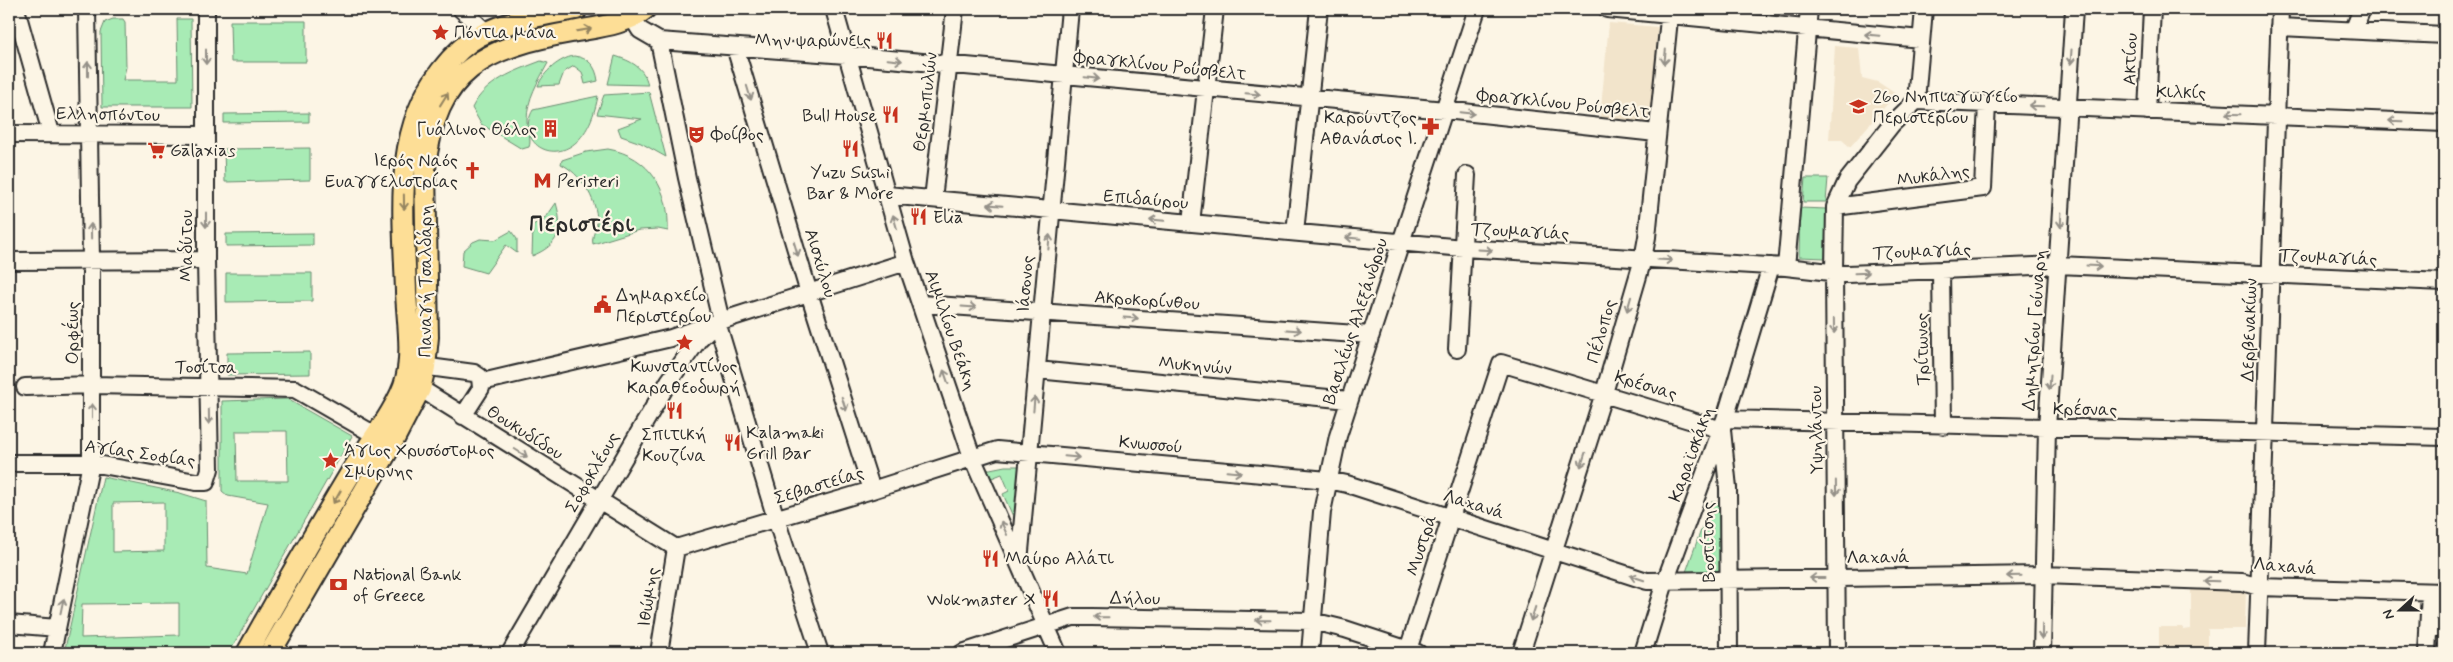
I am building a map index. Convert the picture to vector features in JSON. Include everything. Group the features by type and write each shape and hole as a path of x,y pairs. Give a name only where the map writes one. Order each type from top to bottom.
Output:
{"main road":[{"name":"Παναγή Τσαλδάρη","path":"247,653 375,435 415,375 404,198 407,143 417,110 434,80 456,53 486,32 541,12 577,9"},
{"name":"Παναγή Τσαλδάρη","path":"270,653 391,445 428,337 424,169 432,124 441,103 455,83 469,68 504,48 520,42 598,27 634,11"}],"street":[{"path":"16,9 51,133"},
{"name":"Ορφέως","path":"52,653 91,463 92,385 88,9"},
{"name":"Μαδύτου","path":"206,9 206,260 210,469 206,482"},
{"path":"461,9 486,32"},
{"name":"Αιμιλίου Βεάκη","path":"834,9 906,262 972,457 1058,653"},
{"name":"Θερμοπυλών","path":"933,199 950,66 955,9"},
{"name":"Ιάσονος","path":"1019,562 1070,9"},
{"path":"1191,223 1215,9"},
{"path":"1295,232 1319,9"},
{"name":"Βασιλέως Αλεξάνδρου","path":"1310,653 1328,480 1349,400 1477,9"},
{"path":"1607,9 1670,12 1807,29 1921,39"},
{"name":"Καραϊσκάκη","path":"1643,653 1665,582 1724,424 1779,266 1810,9"},
{"path":"1835,207 1847,181 1892,124 1916,101 1924,9"},
{"name":"Δημητρίου Γούναρη","path":"2042,653 2047,428 2074,9"},
{"name":"Ακτίου","path":"2148,111 2152,9"},
{"name":"Δερβενακίων","path":"2257,653 2280,9"},
{"path":"2354,29 2362,9"},
{"path":"634,11 640,30 659,41 719,322 776,520 820,653"},
{"name":"Πέλοπος","path":"1521,653 1604,393 1643,259 1647,237 1656,133 1670,12"},
{"path":"2279,27 2354,29 2444,35"},
{"name":"Φραγκλίνου Ρούσβελτ","path":"659,41 1445,110 1656,133"},
{"name":"Αισχύλου","path":"735,47 809,293 872,490"},
{"name":"Κιλκίς","path":"1916,101 2444,123"},
{"name":"Μυκάλης","path":"1835,207 1983,188 1987,104"},
{"name":"Ελλησπόντου","path":"9,134 206,135"},
{"path":"1457,349 1467,175"},
{"name":"Επιδαύρου","path":"887,195 1402,242"},
{"name":"Υψηλάντου","path":"1835,207 1837,653"},
{"name":"Τζουμαγιάς","path":"1402,242 1463,248 1779,266 1848,274 2058,265 2444,282"},
{"path":"9,261 206,260"},
{"path":"482,382 671,338 906,262"},
{"name":"Τρίτωνος","path":"1941,270 1943,426"},
{"name":"Ακροκορίνθου","path":"921,304 1371,335"},
{"name":"Σοφοκλέους","path":"510,653 680,365 699,339 719,322"},
{"name":"Κρέσνας","path":"1501,363 1604,393 1724,424 1835,423 2444,437"},
{"name":"Μυστρά","path":"1411,652 1451,518 1501,363"},
{"name":"Μυκηνών","path":"1037,370 1349,400"},
{"path":"415,375 474,373 480,377 482,382 481,388 463,416"},
{"name":"Θουκυδίδου","path":"415,375 463,416 676,548"},
{"name":"Τοσίτσα","path":"25,387 92,385 295,389 375,435"},
{"name":"Βοστίτσης","path":"1724,424 1728,488 1729,653"},
{"name":"Κνωσσού","path":"972,457 997,450 1328,480"},
{"name":"Σεβαστείας","path":"676,548 776,520 972,457"},
{"name":"Αγίας Σοφίας","path":"9,463 91,463 196,482 206,482"},
{"name":"Λαχανά","path":"1328,480 1347,484 1647,581 1665,582 1728,578 2043,575 2242,582 2259,587 2437,592"},
{"name":"Ιθώμης","path":"660,653 676,548"},
{"path":"2427,653 2436,628 2437,592"},
{"name":"Δήλου","path":"962,653 1073,617 1312,621 1345,629 1411,652"},
{"path":"9,624 57,628"}],"shaded area":[{"path":"1609,23 1658,27 1650,123 1600,118"},
{"name":"26ο Νηπιαγωγείο Περιστερίου","path":"1835,46 1859,48 1862,78 1878,82 1896,94 1850,147 1842,140 1829,140"},
{"path":"2191,587 2246,587 2245,629 2208,629 2208,647 2184,647 2183,653 2159,653 2159,627 2191,629"}],"green space":[{"path":"113,19 123,19 125,22 126,67 123,80 178,80 177,19 191,19 192,107 102,107 101,32 105,22"},
{"path":"230,21 306,21 306,62 231,62"},
{"path":"574,56 584,59 591,64 596,71 598,81 585,84 582,72 574,66 564,72 559,85 538,86 553,66"},
{"path":"615,56 626,60 640,69 648,85 608,84"},
{"path":"541,61 548,63 531,98 527,113 530,144 529,147 522,149 481,124 472,108 493,84 511,73"},
{"path":"649,92 666,157 641,143 621,136 618,128 642,119 597,114 604,95"},
{"path":"598,96 590,123 578,141 564,149 550,151 539,147 531,137 528,125 533,110"},
{"path":"309,113 309,122 224,123 224,114"},
{"path":"310,148 310,180 225,182 224,149"},
{"path":"608,149 623,153 646,167 661,189 668,216 668,231 658,229 639,230 593,244 597,221 591,196 581,180 561,164 562,160 586,152"},
{"path":"1805,178 1828,178 1826,202 1803,202"},
{"path":"556,203 559,221 557,236 548,247 532,256 533,225 547,216"},
{"path":"1800,208 1826,209 1825,258 1799,257"},
{"path":"511,231 517,239 517,253 506,245 486,273 462,266 463,251 473,242 480,239 495,240"},
{"path":"313,233 313,245 226,246 226,234"},
{"path":"226,273 312,273 312,301 226,302"},
{"path":"310,352 310,374 227,375 227,353"},
{"path":"287,399 352,436 229,653 64,653 103,477 180,493 206,501 207,568 247,574 268,503 228,496 222,491 222,401","holes":["236,431 287,431 288,481 237,481","164,502 164,551 113,552 113,503","179,603 179,635 81,638 82,604"]},
{"path":"1005,466 1022,466 1015,521 1003,494 1009,491 1002,474 989,479 985,470"},
{"path":"1711,502 1721,502 1724,571 1686,572"}],"place":[{"name":"Πόντια μάνα","path":"440,32"},
{"name":"Μην ψαρώνεις","path":"885,40"},
{"name":"26ο Νηπιαγωγείο Περιστερίου","path":"1859,106"},
{"name":"Bull House","path":"891,115"},
{"name":"Καρούντζος Αθανάσιος Ι.","path":"1431,127"},
{"name":"Γυάλινος Θόλος","path":"551,129"},
{"name":"Φοίβος","path":"697,134"},
{"name":"Yuzu Sushi Bar & More","path":"850,149"},
{"name":"Galaxias","path":"156,150"},
{"name":"Ιερός Ναός Ευαγγελιστρίας","path":"472,170"},
{"name":"Peristeri","path":"543,181"},
{"name":"Elia","path":"919,217"},
{"name":"Δημαρχείο Περιστερίου","path":"602,305"},
{"name":"Κωνσταντίνος Καραθεοδωρή","path":"684,343"},
{"name":"Σπιτική Κουζίνα","path":"674,411"},
{"name":"Kalamaki Grill Bar","path":"732,442"},
{"name":"Άγιος Χρυσόστομος Σμύρνης","path":"330,460"},
{"name":"Μαύρο Αλάτι","path":"991,558"},
{"name":"National Bank of Greece","path":"339,584"},
{"name":"Wokmaster X","path":"1050,599"}],"district":[{"name":"Περιστέρι","path":"582,223"}]}
